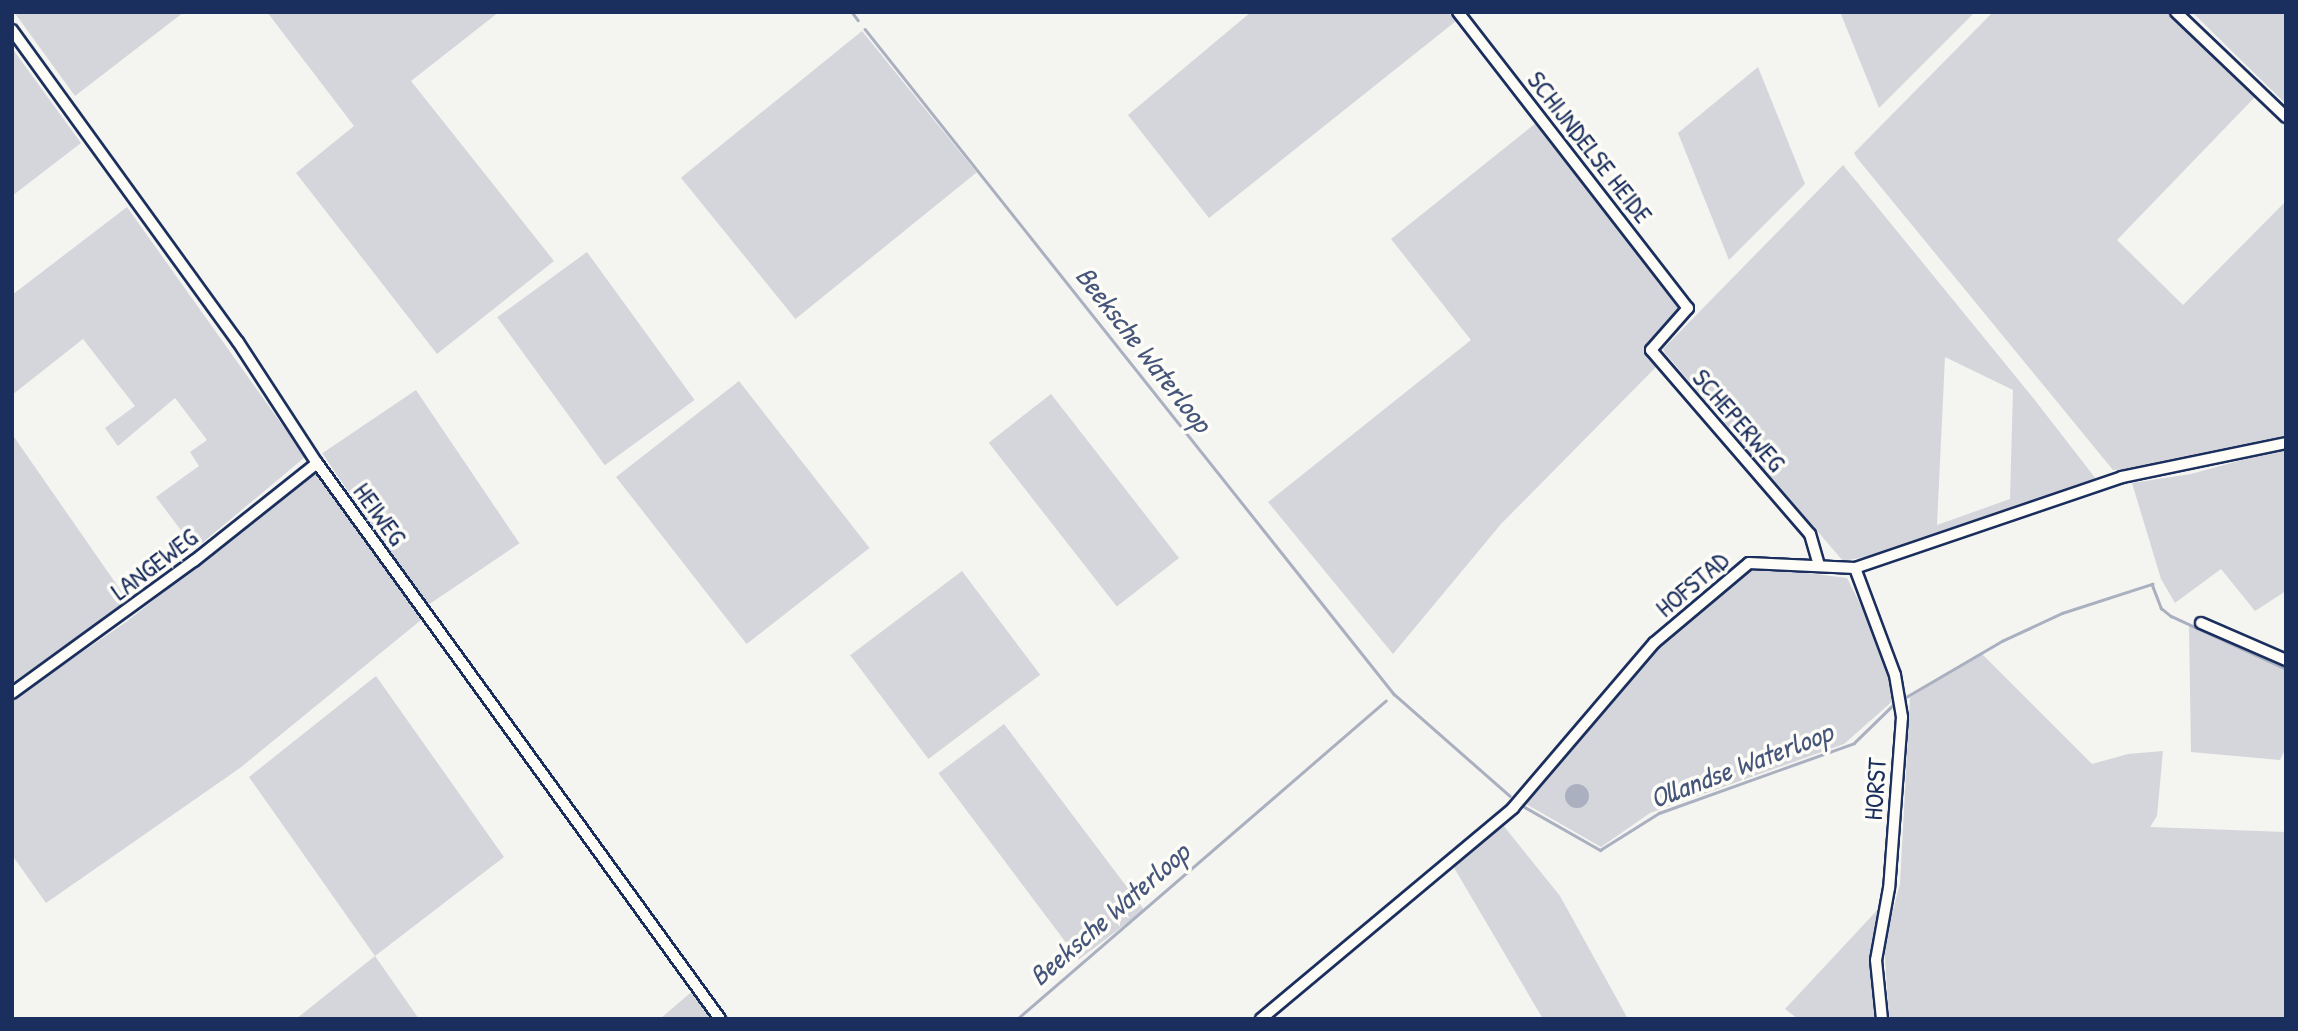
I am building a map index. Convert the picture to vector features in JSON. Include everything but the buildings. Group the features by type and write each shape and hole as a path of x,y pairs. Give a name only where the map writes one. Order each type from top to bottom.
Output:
{"street":[{"name":"SCHIJNDELSE HEIDE","path":"1458,12 1688,307"},
{"path":"2176,12 2286,117"},
{"name":"HEIWEG","path":"12,30 238,342 317,463 720,1019"},
{"name":"SCHEPERWEG","path":"1688,307 1651,350 1811,534 1819,566"},
{"name":"HOFSTAD","path":"1261,1019 1513,808 1654,643 1749,563 1854,568 2122,477 2286,443"},
{"name":"LANGEWEG","path":"12,692 194,561 317,463"},
{"name":"HORST","path":"1854,568 1895,675 1902,717 1889,888 1877,941 1882,1019"},
{"path":"2201,623 2286,660"}],"shaded area":[{"path":"14,12 184,12 75,96"},
{"path":"267,12 499,12 411,81 554,261 437,354 296,173 354,126"},
{"path":"1251,12 1448,12 1456,21 1209,218 1128,115"},
{"path":"1840,12 1975,12 1879,108"},
{"path":"1993,12 2170,12 2255,97 2117,240 2183,305 2286,201 2286,435 2172,466 2113,470 1857,158 1854,153"},
{"path":"2192,12 2286,12 2286,104 2245,64"},
{"path":"862,31 977,172 795,319 681,178"},
{"path":"12,48 81,143 12,196"},
{"path":"1758,67 1805,184 1729,260 1678,133"},
{"path":"1536,123 1682,307 1649,344 1659,364 1501,524 1393,654 1268,502 1471,340 1391,239"},
{"path":"1843,165 2096,479 1881,554 1843,561 1663,349","holes":["1945,357 2013,390 2010,499 1937,525"]},
{"path":"127,207 305,457 195,549 156,497 199,466 190,452 207,440 175,398 118,446 105,428 135,406 83,339 12,395 12,295"},
{"path":"587,252 695,400 605,465 497,317"},
{"path":"739,381 870,548 747,644 616,477"},
{"path":"416,390 519,543 426,607 322,453"},
{"path":"1051,394 1179,558 1117,607 989,443"},
{"path":"12,434 128,601 12,683"},
{"path":"2286,448 2286,591 2255,611 2221,569 2175,603 2161,579 2132,483 2191,474"},
{"path":"317,471 421,620 240,768 46,903 12,855 12,700 126,622"},
{"path":"1752,566 1847,578 1878,639 1895,699 1844,744 1650,813 1601,847 1526,804 1657,646"},
{"path":"962,571 1040,675 928,759 850,655"},
{"path":"2189,625 2286,670 2286,748 2280,760 2191,752"},
{"path":"1981,653 2092,764 2128,754 2163,751 2157,816 2150,827 2286,832 2286,1019 1889,1019 1884,943 1900,884 1910,697"},
{"path":"376,676 504,857 375,956 249,777"},
{"path":"1004,724 1144,910 1079,959 939,773"},
{"path":"1503,825 1560,896 1628,1019 1543,1019 1453,866"},
{"path":"1882,905 1872,965 1877,1019 1798,1019 1785,1009"},
{"path":"375,956 419,1019 296,1019"},
{"path":"693,992 713,1019 660,1019 689,994"}],"water":[{"path":"1577,784 1585,788 1589,796 1585,804 1577,808 1569,804 1565,796 1569,788"}],"waterway":[{"name":"Beeksche Waterloop","path":"852,12 858,20"},
{"name":"Beeksche Waterloop","path":"865,29 1394,694 1510,796"},
{"name":"Ollandse Waterloop","path":"1906,697 2002,641 2062,613 2152,584 2161,608 2171,616 2286,669"},
{"name":"Beeksche Waterloop","path":"1017,1019 1386,701"},
{"name":"Ollandse Waterloop","path":"1523,806 1600,850 1659,813 1854,743 1893,705"}]}
